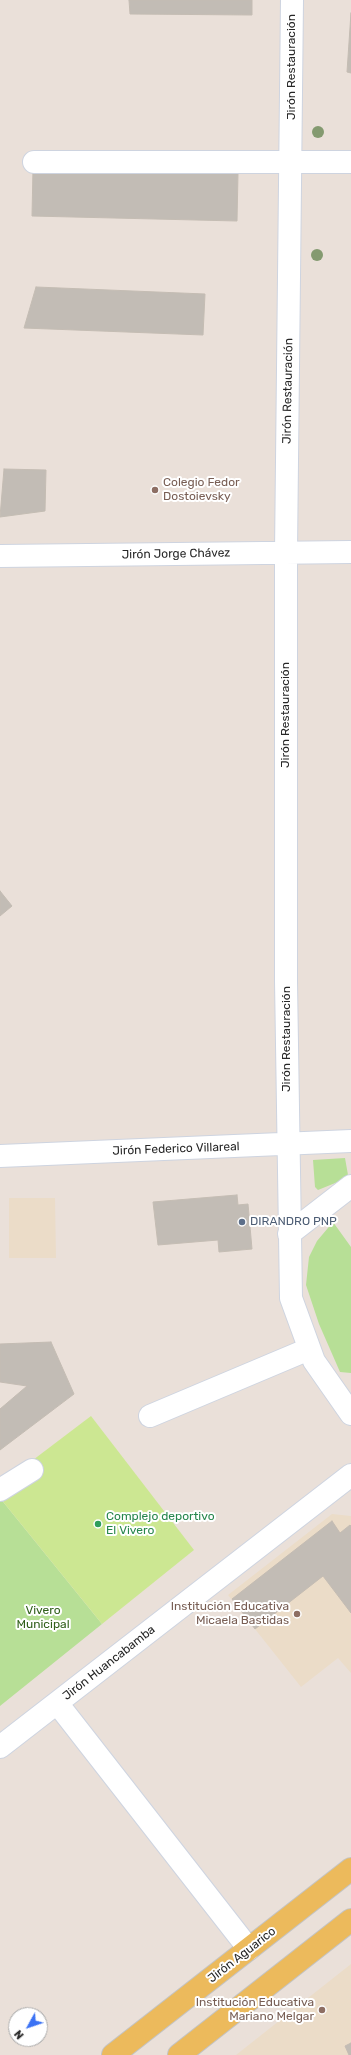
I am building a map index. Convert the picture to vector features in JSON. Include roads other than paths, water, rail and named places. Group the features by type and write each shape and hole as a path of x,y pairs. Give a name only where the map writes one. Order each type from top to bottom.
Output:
{"main road":[{"name":"Jirón Aguarico","path":"113,2055 351,1869"},
{"path":"179,2055 351,1920"}],"street":[{"name":"Jirón Restauración","path":"292,0 286,553 288,1145 291,1298 314,1361 351,1414"},
{"path":"34,162 351,162"},
{"name":"Jirón Jorge Chávez","path":"0,556 351,552"},
{"name":"Jirón Federico Villareal","path":"0,1156 288,1145 351,1141"},
{"path":"289,1234 351,1186"},
{"path":"150,1416 309,1349"},
{"path":"0,1490 32,1470"},
{"name":"Jirón Huancabamba","path":"0,1747 351,1475"},
{"path":"57,1703 249,1949"}],"place":[{"name":"Colegio Fedor Dostoievsky","path":"155,490"},
{"name":"DIRANDRO PNP","path":"242,1222"},
{"name":"Complejo deportivo El Vivero","path":"98,1524"},
{"name":"Institución Educativa Micaela Bastidas","path":"297,1614"},
{"name":"Institución Educativa Mariano Melgar","path":"322,2010"}],"park label":[{"name":"Vivero Municipal","path":"43,1618"}]}
